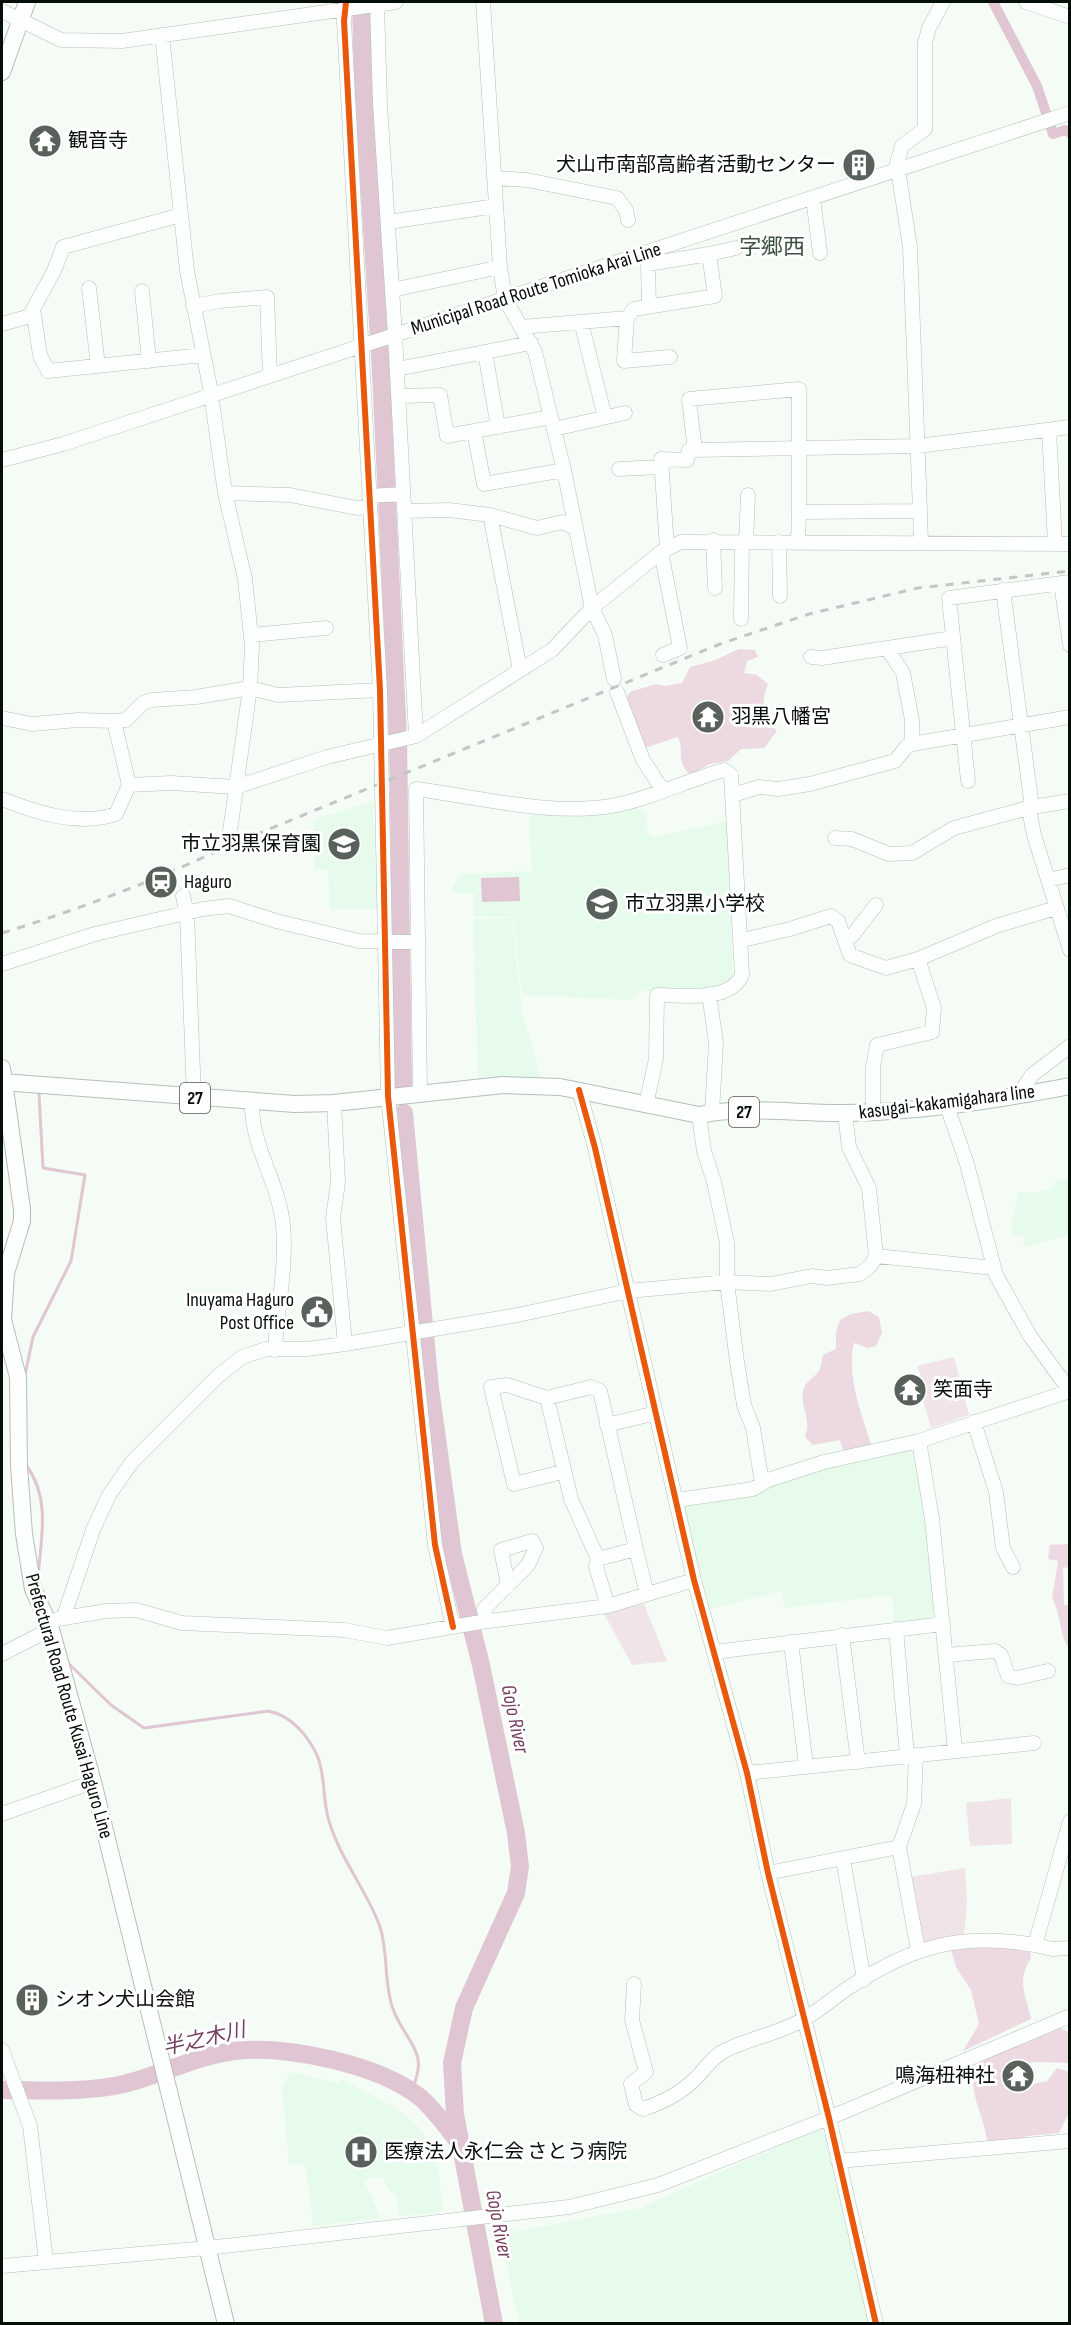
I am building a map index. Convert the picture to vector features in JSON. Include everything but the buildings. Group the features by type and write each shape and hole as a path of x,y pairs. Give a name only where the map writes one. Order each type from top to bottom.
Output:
{"main road":[{"path":"2,72 27,2"},
{"name":"kasugai-kakamigahara line","path":"2,1077 194,1098 295,1104 334,1103 420,1092 503,1085 579,1090 646,1105 706,1114 873,1112 947,1106 1070,1086"},
{"name":"Prefectural Road Route Kusai Haguro Line","path":"2,1077 22,1209 22,1221 6,1273 2,1320 18,1377 19,1466 24,1534 33,1589 49,1626 93,1782 226,2324"}],"street":[{"path":"2,11 21,23 61,40 122,41 345,5 377,5 396,2"},
{"path":"483,2 500,267 505,299 531,343 564,470 592,608 605,635 616,685 643,760 662,789"},
{"path":"921,543 910,247 898,170 899,150 924,129 925,44 929,28 943,2"},
{"path":"1026,2 1070,17"},
{"path":"345,5 383,743 388,1096 435,1545 456,1626"},
{"path":"377,5 380,104 404,511 413,737"},
{"path":"162,36 186,271 203,355 225,493 245,579 251,635 250,688 229,838"},
{"name":"Municipal Road Route Tomioka Arai Line","path":"2,460 63,444 505,299 646,258 813,198 1070,113"},
{"path":"495,178 527,180 617,198 626,210 628,220"},
{"path":"813,198 820,253"},
{"path":"388,222 496,206"},
{"path":"181,215 63,247 54,271 32,311 40,356 48,371 203,355"},
{"path":"649,306 646,258 709,254 736,248"},
{"path":"670,357 624,361 627,318 634,309 715,296 709,254"},
{"path":"392,290 500,267"},
{"path":"89,288 98,366"},
{"path":"142,291 149,361"},
{"path":"194,306 267,297 270,376"},
{"path":"2,324 34,315"},
{"path":"521,327 627,318"},
{"path":"581,322 605,417"},
{"path":"397,369 531,343"},
{"path":"485,352 498,427"},
{"path":"695,450 689,399 799,389 798,543"},
{"path":"398,396 440,395 447,436 498,427 553,423 625,413"},
{"path":"663,655 680,648 664,550 661,459 687,460 689,450 918,446 1070,427"},
{"path":"1049,430 1055,543"},
{"path":"474,431 484,484 564,470"},
{"path":"619,469 662,467"},
{"path":"225,493 290,495 357,508 370,502 403,494"},
{"path":"741,619 748,495"},
{"path":"404,511 449,510 490,515 537,528 562,522 576,528"},
{"path":"799,512 920,511"},
{"path":"490,515 520,670"},
{"path":"129,785 171,783 236,787 327,757 413,737 552,650 592,608 664,550 691,540 798,543 1070,544"},
{"path":"713,540 716,588"},
{"path":"779,542 780,596"},
{"path":"968,781 949,598 1065,582 1070,645"},
{"path":"1003,590 1030,808 1048,880 1070,950"},
{"path":"251,635 326,628"},
{"path":"811,657 822,658 953,638"},
{"path":"887,648 903,673 912,720 912,744"},
{"path":"2,718 32,724 78,720 114,722 126,720 143,703 152,700 196,697 250,688 278,695 380,690"},
{"path":"733,795 759,787 778,789 810,784 895,760 907,746 912,744 1070,717"},
{"path":"2,799 9,804 28,806 56,819 116,814 129,785 114,722"},
{"path":"420,1092 416,789 568,808 610,806 634,801 662,789 724,770 731,775 733,795 742,975 738,983 720,992 657,995 656,1059 646,1105"},
{"path":"835,838 852,839 889,854 912,853 954,828 1030,808 1070,801"},
{"path":"1048,880 1070,875"},
{"path":"183,896 187,914 194,1098"},
{"path":"844,940 852,936 876,904"},
{"path":"2,964 95,934 229,906 329,935 386,942 417,942"},
{"path":"742,940 790,929 831,916 838,921 850,955 886,968 918,959 996,926 1056,908"},
{"path":"873,1112 873,1067 878,1045 933,1032 934,1008 918,959"},
{"path":"709,994 716,1042 706,1114 704,1151 714,1182 727,1243 727,1282 742,1394 753,1428 762,1483"},
{"path":"1018,1096 1032,1075 1070,1046"},
{"path":"579,1090 694,1580 747,1773 768,1873 829,2118 876,2324"},
{"path":"252,1101 254,1131 268,1167 283,1225 283,1288 275,1350"},
{"path":"334,1103 338,1182 333,1218 345,1344"},
{"path":"677,1500 753,1488 824,1462 919,1441 1070,1391 1009,1302 994,1268 967,1164 947,1106"},
{"path":"64,1616 93,1530 109,1495 132,1462 231,1365 258,1350 345,1344 518,1315 628,1291 727,1282 771,1284 812,1276 827,1278 860,1274 871,1265 876,1256 869,1188 849,1147 845,1114"},
{"path":"876,1256 994,1268"},
{"path":"562,1472 514,1484 491,1387 507,1385 547,1398 591,1387 600,1391 647,1594"},
{"path":"547,1398 562,1472 571,1499 598,1559 596,1567 608,1606"},
{"path":"607,1425 656,1413"},
{"path":"974,1422 996,1492 1003,1548 1013,1567"},
{"path":"919,1441 932,1519 955,1750"},
{"path":"598,1559 636,1549"},
{"path":"2,1654 64,1616 106,1611 136,1610 182,1623 344,1630 387,1638 456,1626 608,1606 694,1580"},
{"path":"484,1622 484,1609 508,1585"},
{"path":"714,1652 943,1624"},
{"path":"896,1629 912,1756 914,1804 899,1847 918,1950"},
{"path":"842,1635 858,1762"},
{"path":"791,1641 806,1766"},
{"path":"946,1655 995,1651 1001,1655 1008,1676 1017,1678 1048,1671"},
{"path":"747,1773 1034,1743"},
{"path":"2,1814 93,1782"},
{"path":"1035,1945 1070,1821"},
{"path":"768,1873 899,1847"},
{"path":"843,1859 864,1980"},
{"path":"634,1983 632,2019 646,2072 631,2084 636,2105 643,2109 682,2091 707,2064 723,2052 765,2038 805,2019 864,1980 918,1950 950,1941 1004,1940 1052,1949 1070,1948"},
{"path":"2,2266 207,2248 569,2207 658,2186 829,2118 1070,2016"},
{"path":"2,2050 34,2143 46,2261"},
{"path":"838,2162 1070,2141"}],"shaded area":[{"path":"739,649 755,650 758,657 747,661 744,673 757,675 768,684 764,697 766,715 777,731 764,748 741,749 728,761 710,764 690,775 681,760 678,737 645,748 624,702 630,692 656,684 666,686 682,683 690,667 713,661"},
{"name":"市立羽黒保育園","path":"373,801 375,869 380,869 381,909 330,909 328,869 315,870 313,820"},
{"name":"市立羽黒小学校","path":"644,809 648,833 654,837 728,821 733,978 716,991 641,991 630,1000 522,995 513,917 474,916 474,893 453,893 453,886 461,874 532,871 529,820 532,814"},
{"path":"519,877 520,901 482,902 481,878"},
{"path":"512,918 522,1012 541,1078 478,1080 473,919"},
{"path":"1069,1177 1069,1235 1024,1247 1023,1236 1010,1235 1018,1192 1033,1193 1055,1187 1054,1181"},
{"path":"868,1311 879,1317 882,1333 876,1346 868,1348 854,1343 852,1368 856,1394 871,1444 865,1451 844,1454 840,1440 813,1445 805,1437 807,1418 803,1391 806,1384 820,1369 823,1355 836,1349 836,1332 840,1320 851,1314"},
{"path":"954,1357 969,1415 931,1428 918,1383 923,1381 917,1366"},
{"path":"909,1447 916,1451 927,1517 936,1613 933,1620 894,1622 892,1595 785,1608 780,1591 710,1609 682,1502"},
{"path":"1069,1544 1069,1567 1063,1568 1064,1605 1069,1605 1069,1648 1063,1637 1052,1598 1058,1561 1048,1559 1050,1545"},
{"path":"644,1604 667,1661 632,1665 603,1612"},
{"path":"1011,1798 1012,1844 970,1846 966,1803"},
{"path":"965,1868 967,1903 964,1934 922,1944 911,1877"},
{"path":"1002,1946 1030,1952 1031,1958 1026,1967 1023,1982 1031,2019 963,2051 979,2024 971,1990 956,1967 951,1950"},
{"path":"1058,2027 1069,2032 1069,2063 1025,2063 1002,2074 1007,2090 1047,2081 1057,2068 1069,2072 1068,2115 1059,2133 1027,2136 1007,2143 987,2141 973,2085 976,2069 995,2054"},
{"name":"医療法人永仁会 さとう病院","path":"291,2072 339,2083 341,2079 394,2107 416,2124 428,2140 438,2168 443,2209 437,2213 400,2216 395,2193 391,2193 384,2180 375,2177 364,2181 381,2218 313,2226 306,2166 289,2163 282,2085"},
{"path":"823,2126 871,2323 519,2323 500,2234 641,2208"}],"waterway":[{"name":"Gojo River","path":"361,2 363,83 381,372 398,740 403,1084"},
{"path":"993,2 1037,86 1053,134 1065,130 1070,133"},
{"path":"25,1375 33,1337 71,1261 85,1175 43,1168 39,1094"},
{"name":"Gojo River","path":"404,1113 430,1388 453,1554 481,1665 516,1833 520,1867 516,1893 464,2008 452,2063 455,2114 494,2324"},
{"path":"26,1465 34,1478 42,1505 38,1577"},
{"path":"67,1662 111,1705 144,1728 268,1711 291,1721 303,1733 320,1763 327,1813 334,1835 379,1924 384,1945 390,1999 398,2021 418,2057 417,2077 411,2091"},
{"name":"半之木川","path":"2,2090 109,2087 138,2080 192,2061 234,2051 279,2051 305,2054 357,2067 403,2086 426,2103 459,2143"}],"railway":[{"path":"2,933 145,883 228,846 720,644 809,614 918,588 1070,571"}],"cycle path":[{"path":"346,2 344,21 380,690 388,1096 435,1545 453,1627"},
{"path":"579,1090 595,1148 694,1580 747,1773 768,1873 829,2118 876,2324"}],"place":[{"name":"観音寺","path":"45,141"},
{"name":"犬山市南部高齢者活動センター","path":"859,165"},
{"name":"羽黒八幡宮","path":"708,717"},
{"name":"市立羽黒保育園","path":"344,844"},
{"name":"Haguro","path":"161,882"},
{"name":"市立羽黒小学校","path":"602,904"},
{"name":"Inuyama Haguro Post Office","path":"317,1312"},
{"name":"笑面寺","path":"910,1390"},
{"name":"シオン犬山会館","path":"32,2000"},
{"name":"鳴海杻神社","path":"1018,2076"},
{"name":"医療法人永仁会 さとう病院","path":"361,2152"}],"district":[{"name":"字郷西","path":"772,247"}]}
